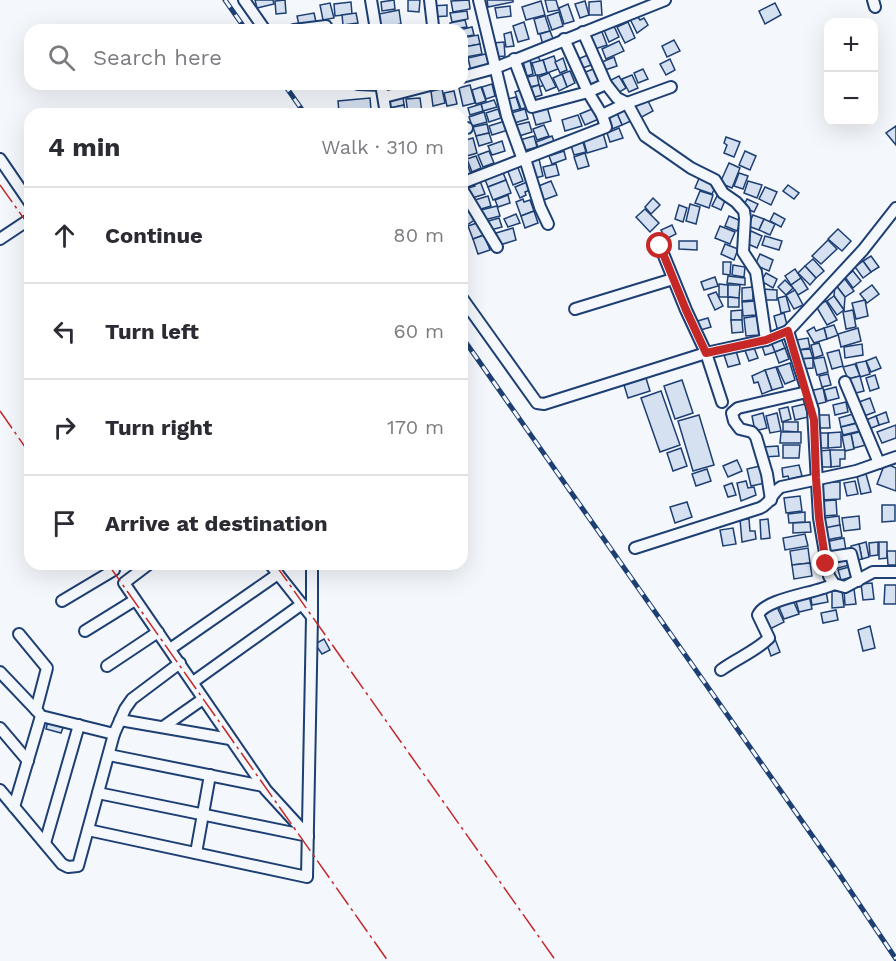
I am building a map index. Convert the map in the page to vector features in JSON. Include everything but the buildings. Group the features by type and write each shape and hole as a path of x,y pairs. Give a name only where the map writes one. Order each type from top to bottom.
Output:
{"street":[{"path":"244,0 261,24"},
{"path":"371,0 375,24"},
{"path":"430,0 433,24"},
{"path":"479,0 507,116 548,225"},
{"path":"468,75 495,68 584,32 640,5 665,0"},
{"path":"584,32 606,84 617,98 627,103 645,136 691,168 716,180 723,193 744,211 746,218 743,252 756,272 766,340"},
{"path":"468,181 606,128 602,115 588,92 564,39"},
{"path":"514,59 532,107 588,92 606,84"},
{"path":"602,115 671,87"},
{"path":"382,90 385,108"},
{"path":"384,97 411,90"},
{"path":"0,159 24,194"},
{"path":"468,199 497,247"},
{"path":"468,306 537,403 540,404 706,353 766,340 788,331 863,250 896,208"},
{"path":"0,240 24,223"},
{"path":"660,246 706,353 722,402"},
{"path":"575,309 673,279"},
{"path":"788,331 814,420 816,478 825,558 834,584"},
{"path":"845,382 879,463"},
{"path":"771,501 768,474 756,436 752,432 740,429 732,412 738,408 807,392"},
{"path":"635,548 760,508 771,501 776,490 781,487 856,471 896,457"},
{"path":"825,558 851,554 858,581"},
{"path":"62,601 108,570"},
{"path":"114,570 263,786 308,836"},
{"path":"124,584 142,570"},
{"path":"275,570 312,617"},
{"path":"88,830 313,878 308,836 312,570"},
{"path":"721,670 734,660 756,650 769,638 758,615 762,608 786,598 827,588 834,584 845,587 873,572 896,572"},
{"path":"170,649 278,574"},
{"path":"85,631 135,600"},
{"path":"193,682 302,604"},
{"path":"107,666 158,632"},
{"path":"14,807 28,761 47,668 19,634"},
{"path":"0,790 63,864 73,868 78,866 114,734 120,720 132,699 180,663"},
{"path":"0,672 39,713 114,734"},
{"path":"163,727 203,699"},
{"path":"120,720 230,739"},
{"path":"45,843 79,725"},
{"path":"0,728 28,761"},
{"path":"109,754 263,786"},
{"path":"196,853 210,775"},
{"path":"98,793 308,836"}],"railway":[{"path":"225,0 242,24"},
{"path":"288,90 301,108"},
{"path":"468,346 837,871 896,959"}],"power":[{"path":"0,185 24,219"},
{"path":"0,411 24,445"},
{"path":"112,570 388,961"},
{"path":"279,570 556,961"}],"route":[{"path":"660,246 706,353 766,340 788,331 813,410 819,518 826,564"}]}
